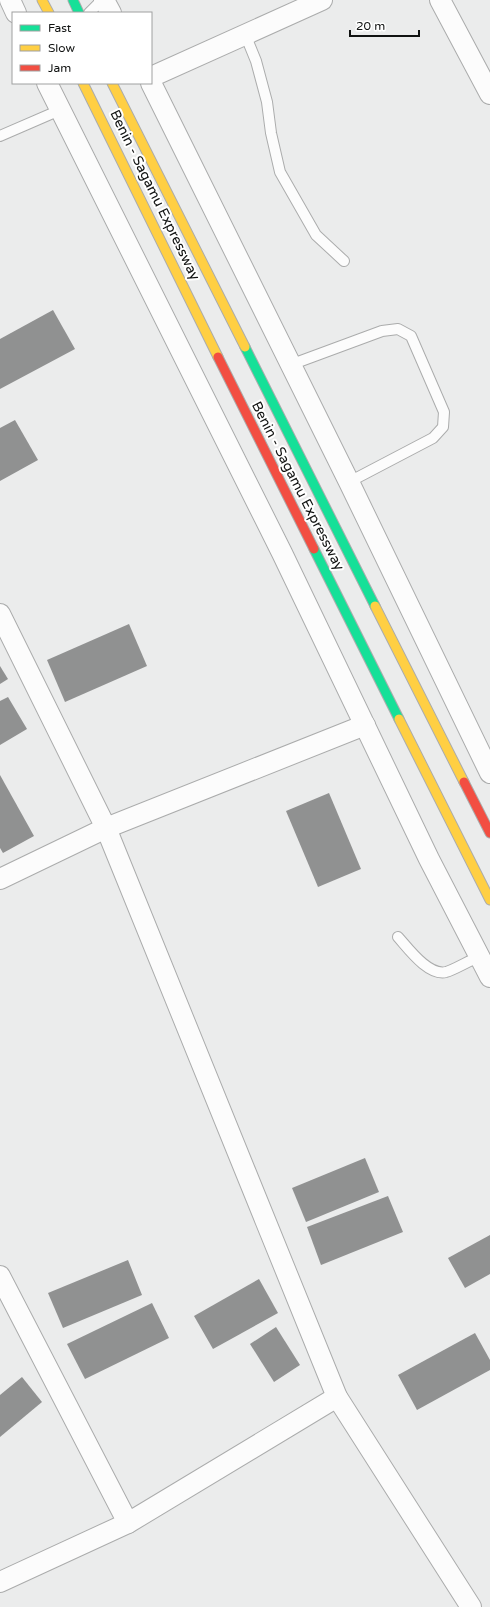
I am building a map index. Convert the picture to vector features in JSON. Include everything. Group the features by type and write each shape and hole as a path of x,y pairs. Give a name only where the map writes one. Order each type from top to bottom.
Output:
{"highway":[{"path":"42,0 48,12"},
{"path":"73,0 79,12"},
{"name":"Benin - Sagamu Expressway","path":"83,84 490,900"},
{"path":"113,84 490,831"}],"street":[{"path":"10,0 16,12"},
{"path":"103,0 110,12"},
{"path":"152,77 322,0"},
{"path":"440,0 490,94"},
{"path":"47,84 282,553 429,859 490,977"},
{"path":"151,84 349,482 490,773"},
{"path":"0,614 106,828 337,1397 471,1607"},
{"path":"0,879 106,828 365,725"},
{"path":"0,1276 128,1523"},
{"path":"0,1582 128,1523 337,1397"}],"lane":[{"path":"90,12 103,0"},
{"path":"245,34 256,61 267,102 271,133 280,172 316,235 344,261"},
{"path":"0,136 60,110"},
{"path":"290,364 382,331 398,329 411,336 444,412 443,428 434,438 349,482"},
{"path":"398,937 422,964 439,973 446,972 479,957"}],"building":[{"path":"53,310 75,349 0,389 0,339"},
{"path":"15,420 38,460 0,481 0,428"},
{"path":"129,624 147,666 65,702 47,660"},
{"path":"0,666 8,679 0,684"},
{"path":"8,697 27,729 0,745 0,701"},
{"path":"0,775 34,836 3,853 0,848"},
{"path":"329,793 361,869 318,887 286,811"},
{"path":"365,1158 379,1192 306,1222 292,1188"},
{"path":"388,1196 403,1232 321,1265 307,1227"},
{"path":"490,1235 490,1274 465,1288 448,1258"},
{"path":"128,1260 142,1295 63,1328 48,1293"},
{"path":"259,1279 278,1313 213,1349 194,1316"},
{"path":"152,1303 169,1338 85,1379 67,1344"},
{"path":"276,1327 300,1365 274,1382 250,1344"},
{"path":"475,1333 490,1360 490,1370 417,1410 398,1375"},
{"path":"22,1377 42,1402 0,1437 0,1395"}],"traffic: fast":[{"path":"73,0 79,12"},
{"path":"245,347 375,606"},
{"path":"314,549 399,719"}],"traffic: slow":[{"path":"42,0 48,12"},
{"path":"83,84 218,357"},
{"path":"113,84 245,347"},
{"path":"375,606 464,782"},
{"path":"399,719 490,900"}],"traffic: jam":[{"path":"218,357 314,549"},
{"path":"464,782 490,833"}]}
